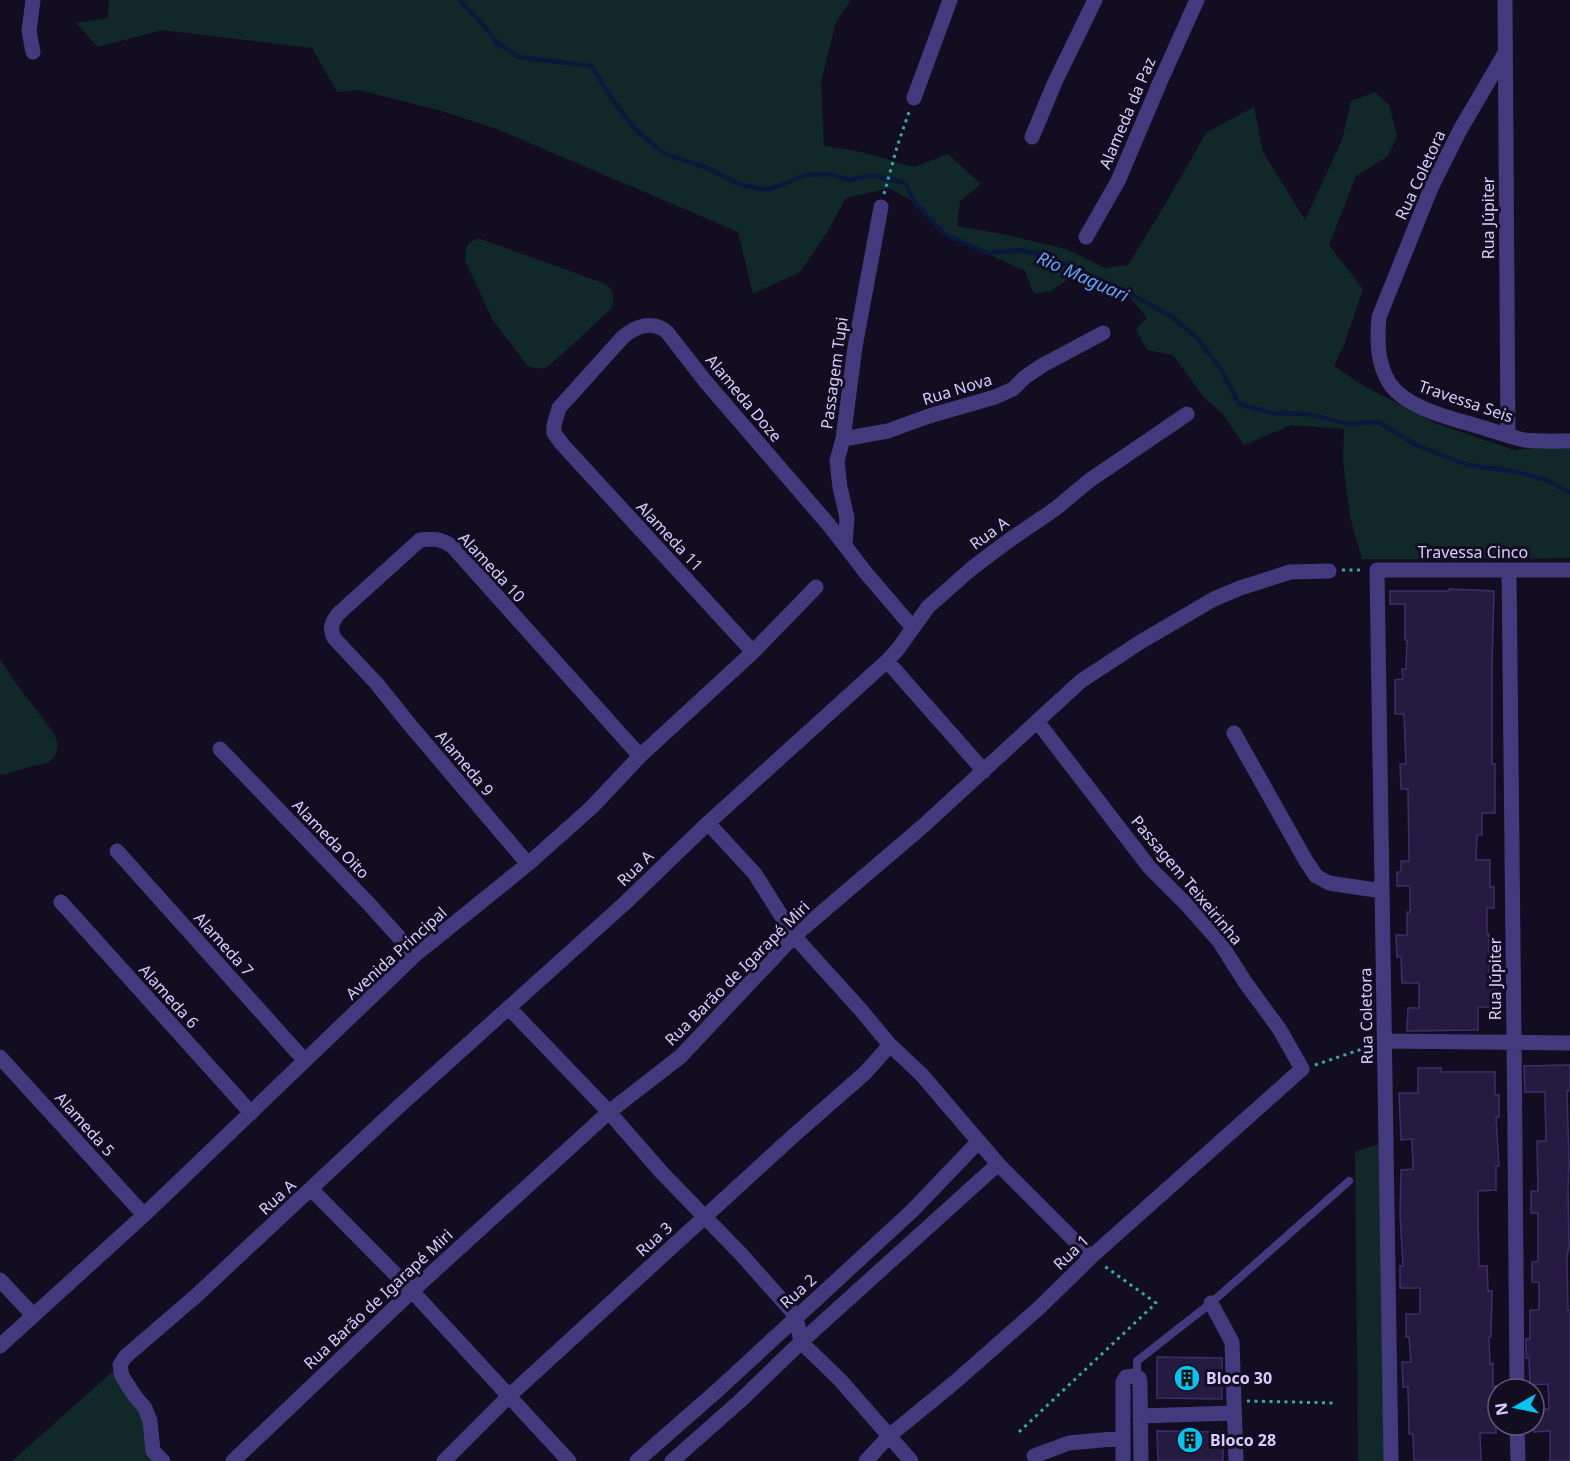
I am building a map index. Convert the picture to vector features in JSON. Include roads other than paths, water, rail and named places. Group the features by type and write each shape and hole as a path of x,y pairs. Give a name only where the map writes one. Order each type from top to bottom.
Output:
{"street":[{"path":"33,0 29,31 33,52"},
{"path":"914,98 950,0"},
{"path":"1032,137 1055,82 1095,0"},
{"name":"Alameda da Paz","path":"1086,237 1118,181 1197,0"},
{"name":"Rua Júpiter","path":"1505,0 1508,435"},
{"name":"Rua Coletora","path":"1379,317 1431,189 1460,130 1505,53"},
{"name":"Passagem Tupi","path":"845,544 847,518 837,461 843,439 855,347 881,207"},
{"name":"Travessa Seis","path":"1379,317 1377,334 1381,365 1395,390 1405,399 1437,414 1508,435 1532,441 1570,441"},
{"name":"Alameda Doze","path":"562,444 554,433 559,408 630,332 639,327 660,326 845,544 866,573 913,628"},
{"name":"Rua Nova","path":"843,439 888,431 929,416 995,397 1013,389 1025,377 1043,365 1103,333"},
{"name":"Rua A","path":"158,1456 145,1408 122,1376 120,1365 124,1358 197,1295 396,1108 624,904 708,823 887,661 928,607 970,569 1055,509 1090,480 1186,414"},
{"name":"Alameda 11","path":"562,444 753,652"},
{"name":"Alameda 10","path":"377,684 334,638 331,625 338,614 420,540 438,539 453,547 640,756"},
{"name":"Rua Coletora","path":"1377,570 1391,1461"},
{"name":"Travessa Cinco","path":"1377,570 1570,570"},
{"name":"Rua Júpiter","path":"1509,570 1513,790 1517,1377"},
{"name":"Rua Barão de Igarapé Miri","path":"233,1461 412,1291 609,1112 681,1056 794,936 922,827 1081,681 1142,641 1214,599 1290,572 1329,571"},
{"name":"Avenida Principal","path":"0,1346 144,1215 415,955 528,864 592,807 640,756 753,652 816,587"},
{"path":"887,661 984,771"},
{"name":"Alameda 9","path":"377,684 528,864"},
{"name":"Passagem Teixeirinha","path":"1036,721 1150,868 1219,941 1280,1030 1302,1069"},
{"path":"1234,733 1316,876 1329,883 1382,891"},
{"name":"Alameda Oito","path":"220,749 415,955"},
{"path":"708,823 755,874 794,936 890,1045 921,1074 998,1164 1091,1257"},
{"name":"Alameda 7","path":"117,851 305,1061"},
{"name":"Alameda 6","path":"61,902 251,1113"},
{"path":"509,1008 609,1112 663,1174 740,1253 796,1316 801,1342 841,1381 911,1461"},
{"path":"1385,1041 1570,1043"},
{"name":"Rua 3","path":"444,1461 508,1397 865,1073 890,1045"},
{"name":"Alameda 5","path":"0,1057 144,1215"},
{"name":"Rua 1","path":"866,1461 889,1436 955,1382 1040,1307 1091,1257 1302,1069"},
{"name":"Rua 2","path":"637,1461 719,1389 913,1210 978,1142"},
{"path":"672,1461 998,1164"},
{"path":"311,1189 412,1291 569,1461"},
{"path":"0,1280 33,1315"},
{"path":"1211,1303 1232,1342 1236,1461"},
{"path":"1032,1458 1069,1443 1123,1450 1141,1456 1140,1381 1137,1376 1124,1379 1123,1450"},
{"path":"1140,1416 1234,1407"},
{"path":"1517,1437 1518,1461"},
{"path":"141,1461 158,1456"}],"lane":[{"path":"1137,1376 1137,1361 1211,1303 1349,1181"}],"waterway":[{"name":"Rio Maguari","path":"459,0 497,43 519,57 591,66 636,130 665,154 707,168 741,185 768,190 806,175 830,174 849,180 872,175 905,183 914,202 946,235 987,253 1018,250 1041,254 1125,291 1171,316 1199,340 1222,371 1239,404 1271,413 1308,414 1349,424 1379,422 1418,446 1468,465 1512,471 1547,480 1570,493"}],"place":[{"name":"Bloco 30","path":"1187,1378"},
{"name":"Bloco 28","path":"1190,1440"}]}
